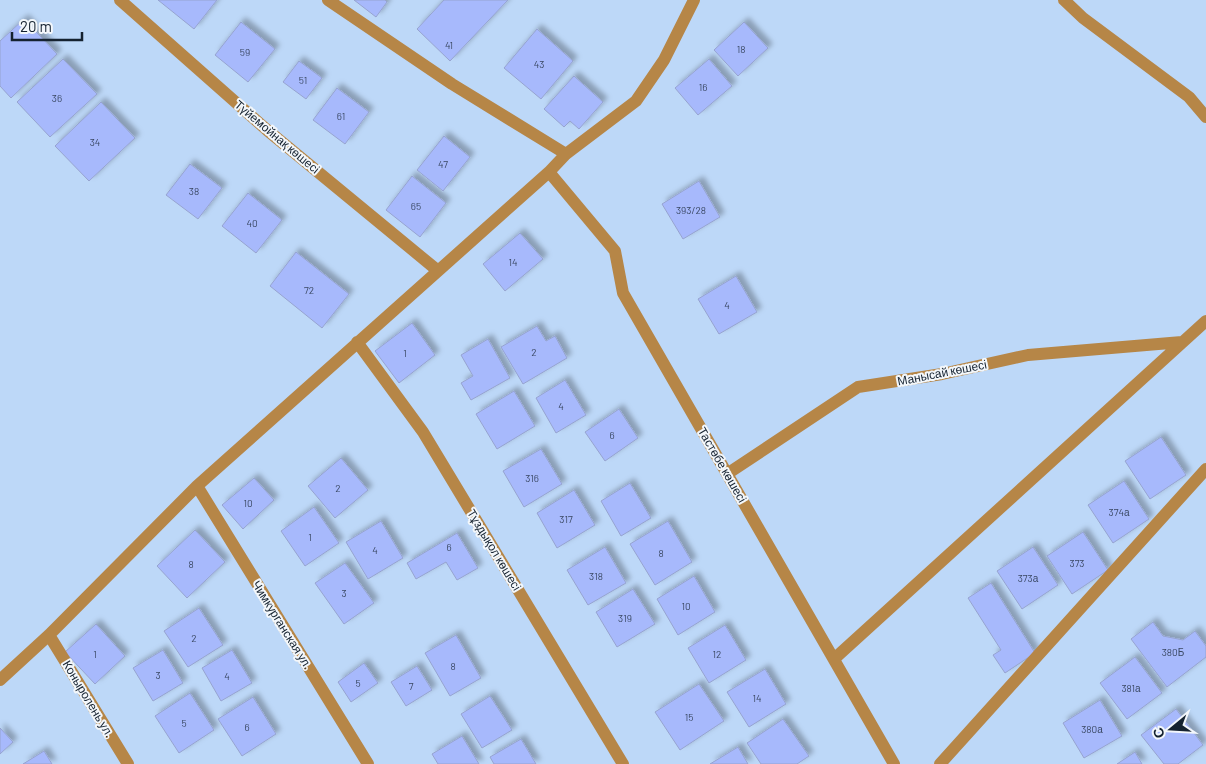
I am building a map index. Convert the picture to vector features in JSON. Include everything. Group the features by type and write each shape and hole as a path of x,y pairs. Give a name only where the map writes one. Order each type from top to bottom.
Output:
{"street":[{"name":"Түйемойнақ көшесі","path":"120,0 267,130 437,270"},
{"path":"328,0 452,84 566,154"},
{"path":"0,680 49,635 196,486 549,172 566,154 636,101 664,60 694,0"},
{"path":"1064,0 1082,18 1189,97 1206,117"},
{"name":"Тастөбе көшесі","path":"549,172 615,251 623,293 894,764"},
{"path":"834,659 1206,321"},
{"name":"Тұздықол көшесі","path":"357,342 423,432 623,764"},
{"name":"Манысай көшесі","path":"727,474 858,387 942,374 1028,355 1182,342"},
{"path":"940,764 1206,469"},
{"name":"Чимкурганская ул.","path":"196,486 368,764"},
{"name":"Коныролень ул.","path":"49,635 128,764"}],"building":[{"path":"158,0 217,0 194,29"},
{"path":"354,0 385,0 387,2 376,17"},
{"path":"444,0 508,0 450,61 417,29"},
{"path":"24,19 57,54 11,98 0,86 0,41"},
{"path":"241,22 275,49 248,82 215,55"},
{"path":"744,22 768,48 738,76 714,50"},
{"path":"537,29 573,61 541,99 504,68"},
{"path":"63,59 97,94 50,137 17,102"},
{"path":"709,59 732,86 698,115 675,88"},
{"path":"299,61 322,78 306,99 283,82"},
{"path":"574,76 603,102 579,129 570,121 564,127 544,109"},
{"path":"337,88 369,112 345,144 313,120"},
{"path":"101,102 135,138 89,181 55,146"},
{"path":"444,136 470,157 443,191 417,170"},
{"path":"190,164 222,188 198,219 166,195"},
{"path":"412,176 446,203 420,237 386,210"},
{"path":"699,181 720,217 683,239 662,204"},
{"path":"248,193 282,220 256,253 222,226"},
{"path":"520,233 543,259 505,291 483,264"},
{"path":"296,252 349,294 322,328 270,286"},
{"path":"736,276 757,312 719,334 698,299"},
{"path":"412,323 435,355 399,383 375,351"},
{"path":"537,326 546,341 555,336 567,358 523,384 501,347"},
{"path":"488,339 510,378 471,400 461,383 473,376 461,355"},
{"path":"565,380 586,415 556,433 536,398"},
{"path":"514,391 535,426 497,449 476,414"},
{"path":"619,409 638,438 605,461 585,432"},
{"path":"1161,437 1186,475 1150,499 1125,461"},
{"path":"541,449 562,484 524,507 503,471"},
{"path":"341,458 368,490 335,518 308,486"},
{"path":"254,478 274,500 243,529 222,505"},
{"path":"1124,481 1149,519 1113,543 1088,505"},
{"path":"630,483 651,518 621,536 601,501"},
{"path":"574,490 595,525 557,548 537,513"},
{"path":"314,507 339,543 305,566 281,531"},
{"path":"381,521 403,558 368,579 346,542"},
{"path":"668,521 692,562 655,585 630,544"},
{"path":"195,530 225,562 187,598 157,566"},
{"path":"1083,532 1108,570 1072,594 1047,556"},
{"path":"457,533 478,568 457,580 446,562 416,579 407,563"},
{"path":"605,547 626,583 588,605 567,570"},
{"path":"1033,547 1058,585 1022,609 997,571"},
{"path":"345,563 374,603 344,624 315,583"},
{"path":"694,576 715,612 678,635 657,599"},
{"path":"991,583 1035,653 1005,673 993,655 1001,650 968,598"},
{"path":"633,589 655,624 617,647 596,612"},
{"path":"199,608 223,645 188,667 164,631"},
{"path":"1153,622 1163,636 1183,640 1195,631 1206,646 1206,657 1167,687 1131,639"},
{"path":"96,624 125,656 95,684 65,652"},
{"path":"725,625 746,660 709,683 688,648"},
{"path":"456,635 481,678 450,696 425,653"},
{"path":"163,650 183,683 153,701 133,668"},
{"path":"232,650 252,683 221,701 202,668"},
{"path":"1135,657 1162,693 1127,719 1100,683"},
{"path":"364,663 378,683 351,702 338,682"},
{"path":"417,666 432,690 406,706 391,682"},
{"path":"765,669 786,704 749,727 727,692"},
{"path":"699,684 724,721 680,750 655,712"},
{"path":"190,693 214,730 179,753 155,716"},
{"path":"490,696 512,730 482,748 461,714"},
{"path":"253,697 276,734 242,756 218,719"},
{"path":"1100,700 1122,736 1084,758 1063,723"},
{"path":"1176,709 1203,745 1178,764 1164,764 1141,735"},
{"path":"783,719 809,756 797,764 761,764 747,743"},
{"path":"0,728 13,742 0,754"},
{"path":"462,736 479,764 438,764 432,754"},
{"path":"521,739 536,764 494,764 490,757"},
{"path":"738,747 748,764 710,764"},
{"path":"44,751 52,764 23,764"},
{"path":"1135,752 1142,764 1117,764"}]}
